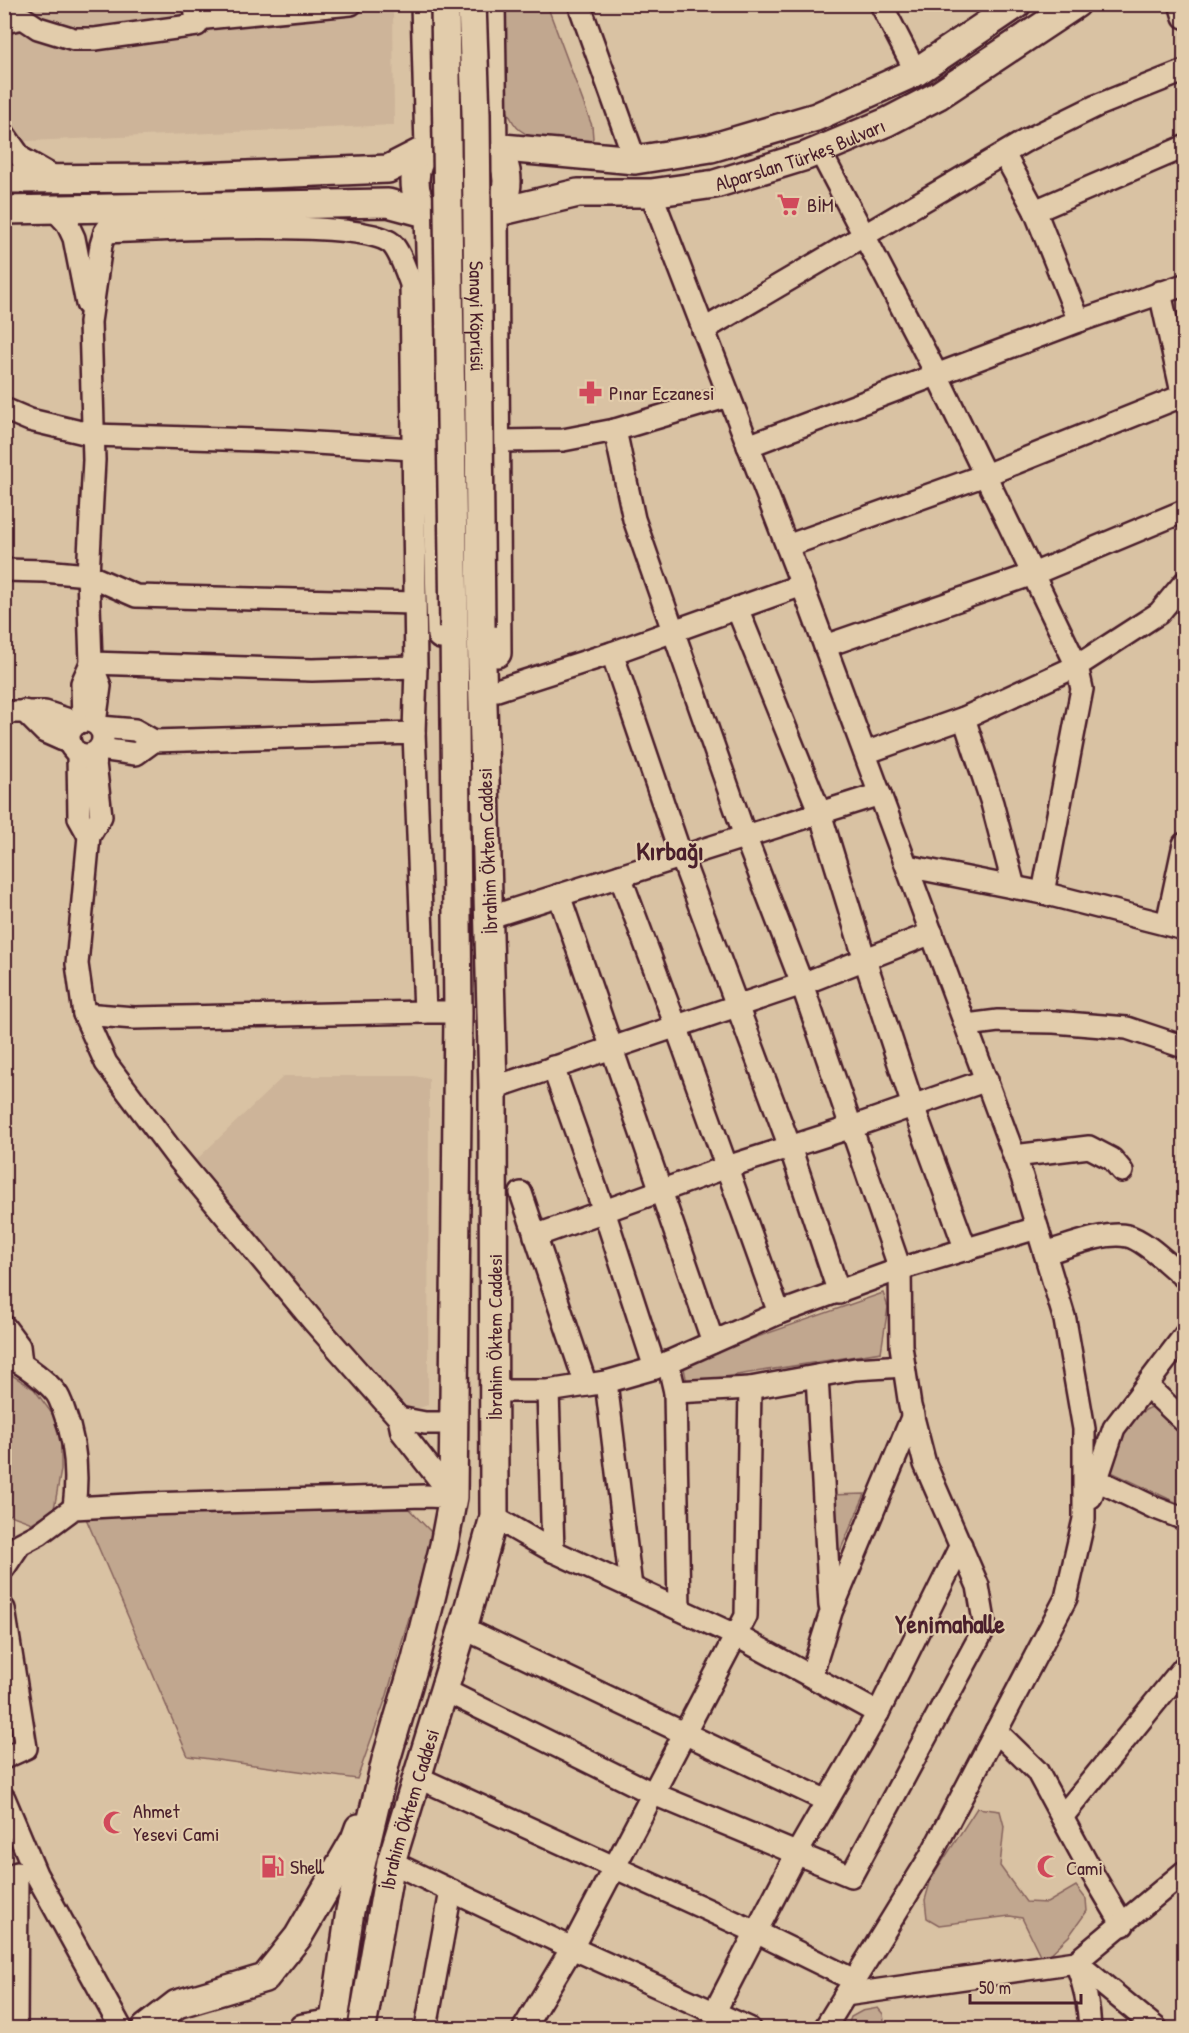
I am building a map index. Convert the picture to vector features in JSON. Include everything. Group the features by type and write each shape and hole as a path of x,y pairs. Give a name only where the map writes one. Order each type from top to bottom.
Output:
{"main road":[{"path":"425,4 429,148 420,160 416,174 418,195 429,214 425,450 443,711 457,831"},
{"name":"Sanayi Köprüsü","path":"444,4 467,627"},
{"name":"Sanayi Köprüsü","path":"467,627 476,114 472,4"},
{"path":"491,4 493,147"},
{"name":"Alparslan Türkeş Bulvarı","path":"493,147 635,160 711,148 816,117 916,72 1017,4"},
{"name":"Alparslan Türkeş Bulvarı","path":"494,213 578,193 651,193 715,184 820,151 887,122 939,94 1076,4"},
{"path":"4,179 179,177 388,169 440,140 453,135 468,135 481,139 493,147 504,166 507,187 494,213 482,222 469,226 455,226 441,222 429,214 388,203 4,210"},
{"path":"577,155 566,161 560,167 558,174 565,187 578,193"},
{"path":"388,169 395,175 399,184 397,195 388,203"},
{"path":"486,840 497,690 494,213"},
{"name":"İbrahim Öktem Caddesi","path":"333,2026 350,1911 386,1760 416,1659 444,1545 453,1497 458,1012 457,831 467,627"},
{"name":"İbrahim Öktem Caddesi","path":"362,2028 391,1862 463,1628 494,1517 493,1088 490,917 486,840 467,627"},
{"path":"453,1424 477,1424 494,1430"},
{"path":"453,1497 494,1517"},
{"path":"146,2028 177,2004 265,1978 298,1937 355,1839 386,1760"},
{"path":"303,2028 333,2026"}],"street":[{"path":"4,22 23,18 38,28 74,39 95,39 196,25 196,11 351,4"},
{"path":"579,4 635,160"},
{"path":"881,4 916,72"},
{"path":"1180,4 1185,16"},
{"path":"703,330 1025,141 1096,106 1185,71"},
{"path":"4,134 21,158 56,178"},
{"path":"1035,211 1185,147"},
{"path":"820,151 937,375 1077,666 1082,689 1043,893"},
{"path":"1004,154 1035,211 1079,321"},
{"path":"651,193 825,646 1014,1156 1065,1320 1084,1429 1084,1519"},
{"path":"90,322 105,231 124,207"},
{"path":"54,209 67,223 74,238 90,322 93,435 88,575 91,663 100,686 89,724"},
{"path":"105,231 332,229 372,236 391,243 402,262 411,284 425,450 414,603 416,667 414,733 425,1012"},
{"path":"748,446 1079,321 1185,285"},
{"path":"787,546 985,475 1183,399 1160,292"},
{"path":"496,441 562,440 615,430 729,396"},
{"path":"4,409 30,420 93,435 284,441 425,450"},
{"path":"444,1690 654,1794 851,1876 985,1627 978,1586 926,1464 913,1415 901,1346 900,1269 802,984 745,836 634,519 615,430"},
{"path":"825,646 1033,574 1185,511"},
{"path":"4,570 88,575 136,596 414,603"},
{"path":"865,753 964,718 1077,666 1159,613 1185,583"},
{"path":"497,690 612,653 802,585"},
{"path":"737,608 820,813 913,1106 966,1250"},
{"path":"612,653 681,856 790,1147 839,1293"},
{"path":"91,663 312,670 416,667"},
{"path":"14,712 45,712 89,724 135,730 154,741 414,733"},
{"path":"14,712 45,732 86,750 136,754 154,741"},
{"path":"964,718 992,803 1014,887"},
{"path":"86,750 104,742 103,734 89,724 72,728 69,735 86,750 101,816 89,836 77,964 84,1014 106,1064 175,1155 313,1321 399,1418 402,1432 453,1497"},
{"path":"490,917 880,794"},
{"path":"907,866 1043,893 1176,926 1185,844"},
{"path":"620,876 779,1313"},
{"path":"558,895 713,1342"},
{"path":"493,1088 802,984 932,933"},
{"path":"84,1014 134,1018 458,1012"},
{"path":"967,1025 998,1021 1054,1022 1127,1028 1185,1047"},
{"path":"553,1067 661,1365 675,1392 679,1609"},
{"path":"535,1236 727,1167 987,1080"},
{"path":"1014,1156 1089,1148 1112,1159 1122,1171"},
{"path":"521,1193 535,1236 596,1384 631,1587"},
{"path":"494,1391 548,1391 596,1384 661,1365 779,1313 900,1269 1037,1228"},
{"path":"1045,1253 1100,1238 1128,1236 1143,1244 1185,1277"},
{"path":"4,1326 19,1346 13,1358 58,1395 69,1423 75,1454 77,1487 74,1508"},
{"path":"828,2026 930,1857 1066,1599 1095,1479 1114,1428 1185,1336"},
{"path":"675,1392 750,1388 855,1369 904,1366"},
{"path":"817,1376 831,1612"},
{"path":"1147,1386 1185,1421"},
{"path":"524,2028 572,1948 746,1616 750,1388"},
{"path":"548,1391 553,1551"},
{"path":"811,1676 831,1612 913,1415"},
{"path":"399,1418 425,1423 453,1424"},
{"path":"1095,1479 1185,1520"},
{"path":"4,1568 20,1544 39,1534 74,1508 157,1503 453,1497"},
{"path":"494,1517 553,1551 737,1636 878,1713"},
{"path":"714,2013 797,1853 878,1713 961,1545"},
{"path":"4,1609 26,1748 4,1758"},
{"path":"463,1628 827,1801"},
{"path":"1062,1817 1185,1667"},
{"path":"996,1731 1037,1771 1123,1924"},
{"path":"417,1777 756,1932 850,1988 1076,1962 1185,1872"},
{"path":"4,1798 19,1873 16,2028"},
{"path":"391,1862 572,1948 749,2028"},
{"path":"19,1873 121,2028"},
{"path":"426,2028 451,1891"},
{"path":"1076,1962 1083,1981 1090,2028"},
{"path":"1076,1962 1156,2028"}],"shaded area":[{"path":"4,5 393,5 394,125 5,142"},
{"path":"504,5 547,5 592,126 593,138 589,145 534,137 515,126 507,110"},
{"path":"284,1076 415,1076 429,1079 428,1405 394,1417 194,1162"},
{"path":"883,1293 888,1307 881,1352 687,1383 683,1363"},
{"path":"4,1370 34,1389 61,1426 61,1470 54,1509 32,1523 5,1513"},
{"path":"1156,1406 1184,1433 1184,1506 1107,1470 1131,1423 1138,1415"},
{"path":"865,1494 833,1567 828,1495"},
{"path":"409,1509 433,1534 387,1695 357,1779 188,1756 85,1516"},
{"path":"977,1808 1000,1811 1004,1826 1000,1866 1026,1902 1047,1903 1076,1886 1086,1899 1087,1911 1069,1936 1043,1961 1022,1918 1010,1916 939,1925 927,1918 925,1900 931,1879"},
{"path":"878,2008 883,2014 885,2028 847,2028 851,2017 862,2011"}],"place":[{"name":"BİM","path":"789,204"},
{"name":"Pınar Eczanesi","path":"591,392"},
{"name":"Ahmet Yesevi Cami","path":"115,1822"},
{"name":"Shell","path":"272,1866"},
{"name":"Cami","path":"1048,1867"}],"district":[{"name":"Kırbağı","path":"670,850"},
{"name":"Yenimahalle","path":"950,1623"}]}
